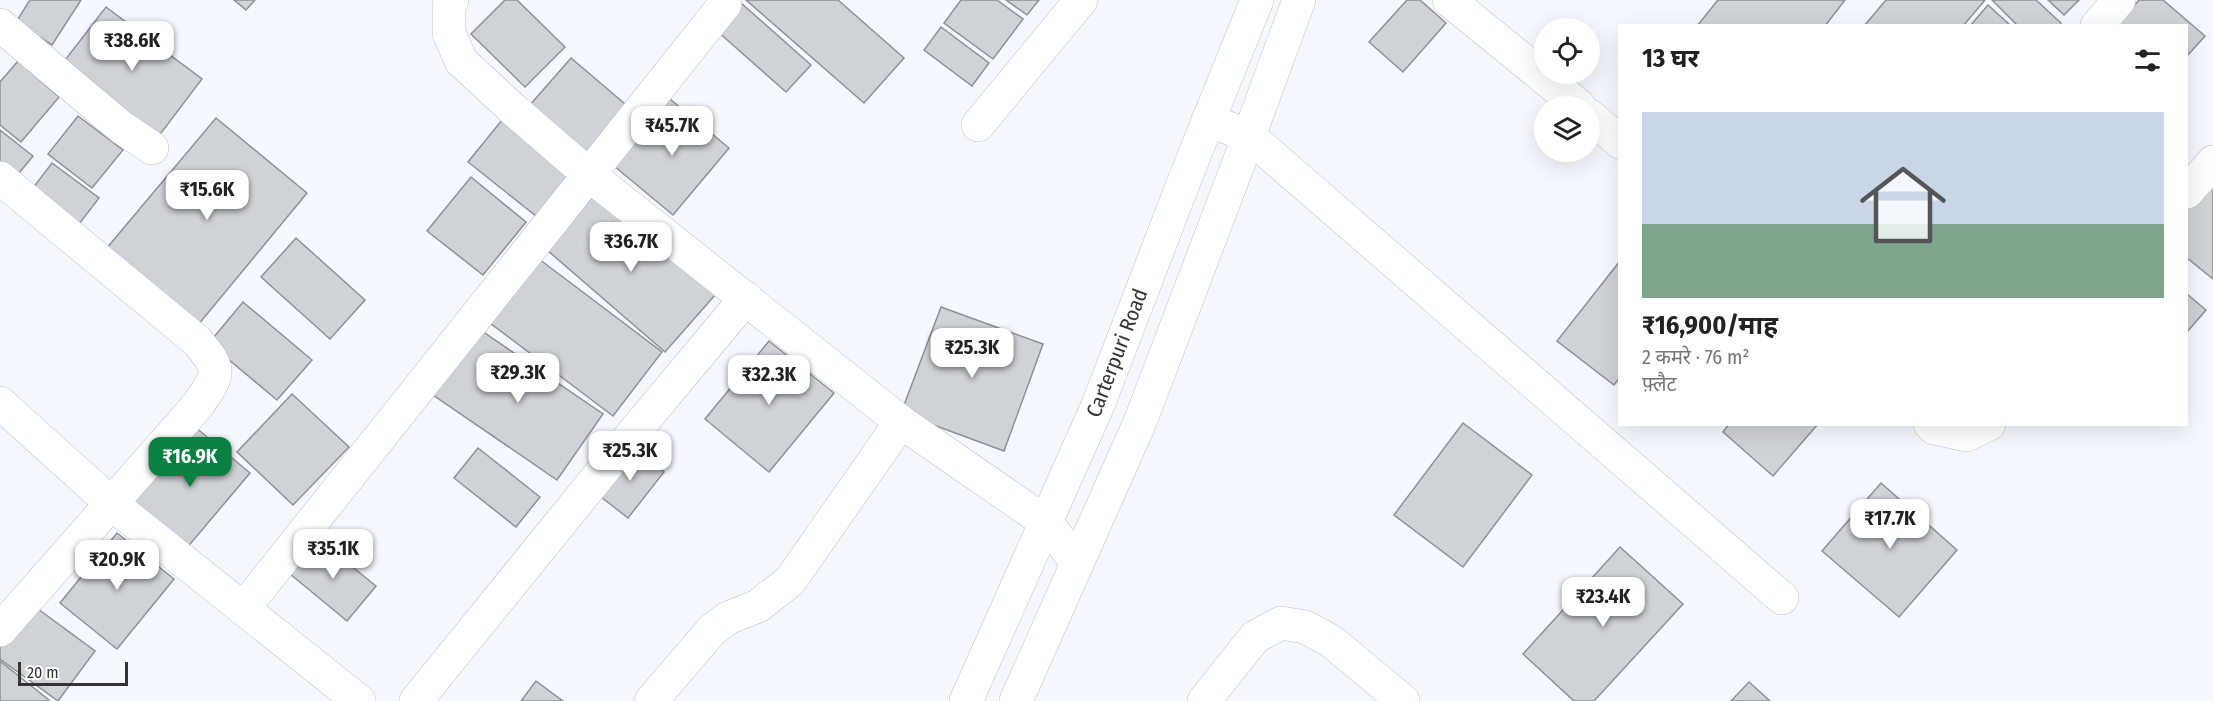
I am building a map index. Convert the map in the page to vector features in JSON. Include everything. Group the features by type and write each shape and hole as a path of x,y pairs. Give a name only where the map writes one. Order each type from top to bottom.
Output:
{"street":[{"path":"452,0 449,6 449,33 461,62 588,174 901,422 1047,523 1077,563"},
{"path":"978,125 1081,0"},
{"name":"Carterpuri Road","path":"966,701 1098,405 1257,0"},
{"path":"1016,701 1140,422 1299,0"},
{"path":"1449,0 1567,96"},
{"path":"2099,24 2119,0"},
{"path":"243,609 724,4"},
{"path":"0,25 121,127 152,148"},
{"path":"1208,120 1249,136 1782,598"},
{"path":"1600,125 1618,140"},
{"path":"2188,191 2213,162"},
{"path":"0,178 189,334 209,355 215,366 215,378 198,405 1,628"},
{"path":"416,701 746,298"},
{"path":"0,404 112,504 359,701"},
{"path":"651,701 712,630 729,618 758,606 790,581 901,422"},
{"path":"1932,426 1966,435 1985,426"},
{"path":"1204,701 1255,637 1281,623 1305,627 1331,641 1402,701"}],"building":[{"path":"30,0 81,0 52,45 16,22"},
{"path":"234,0 255,0 246,10"},
{"path":"505,0 517,0 565,47 525,87 471,34"},
{"path":"746,0 838,0 904,58 864,103"},
{"path":"961,0 997,0 1023,19 993,59 944,23"},
{"path":"1006,0 1039,0 1027,15"},
{"path":"1407,0 1420,0 1446,23 1403,72 1369,42"},
{"path":"1718,0 1845,0 1827,24 1699,24"},
{"path":"1886,0 1985,0 1965,24 1866,24"},
{"path":"1992,0 2036,0 2061,23 2060,24 2016,24"},
{"path":"2048,0 2079,0 2064,15"},
{"path":"2139,0 2163,0 2205,36 2188,55 2188,24 2119,24"},
{"path":"741,3 811,65 786,92 717,31"},
{"path":"1988,5 2009,24 1972,24"},
{"path":"106,7 202,79 158,137 62,64"},
{"path":"941,27 989,63 972,86 924,50"},
{"path":"571,58 631,109 590,156 530,105"},
{"path":"18,61 59,97 21,142 0,125 0,82"},
{"path":"670,99 729,148 673,215 614,166"},
{"path":"78,116 123,150 92,188 48,154"},
{"path":"216,118 307,193 198,325 106,249"},
{"path":"502,120 570,175 536,216 468,162"},
{"path":"0,130 33,156 11,183 0,174"},
{"path":"52,163 99,198 73,232 26,197"},
{"path":"471,177 526,222 483,275 427,231"},
{"path":"2213,180 2213,279 2188,259 2188,204"},
{"path":"596,193 715,295 665,352 547,250"},
{"path":"296,238 365,300 330,339 261,277"},
{"path":"539,259 662,352 613,416 490,323"},
{"path":"1618,264 1618,380 1614,385 1557,341"},
{"path":"2188,295 2206,310 2188,331"},
{"path":"243,302 312,360 277,400 209,343"},
{"path":"941,307 1043,344 1004,451 901,413"},
{"path":"479,329 603,414 557,480 433,395"},
{"path":"769,341 834,393 769,472 705,419"},
{"path":"292,394 349,447 293,505 237,452"},
{"path":"1463,423 1532,475 1463,567 1394,515"},
{"path":"194,426 250,473 186,549 129,503"},
{"path":"1728,426 1816,426 1773,476 1723,432"},
{"path":"631,446 664,472 628,518 596,493"},
{"path":"478,448 540,497 516,527 454,478"},
{"path":"1881,483 1957,550 1899,617 1822,551"},
{"path":"117,533 174,579 117,649 60,603"},
{"path":"318,539 376,586 347,621 290,574"},
{"path":"1620,547 1683,604 1594,701 1574,701 1523,654"},
{"path":"30,603 95,651 58,701 0,659 0,644"},
{"path":"0,661 49,700 0,701"},
{"path":"536,681 563,701 521,701"},
{"path":"1749,682 1770,701 1731,701"}]}
